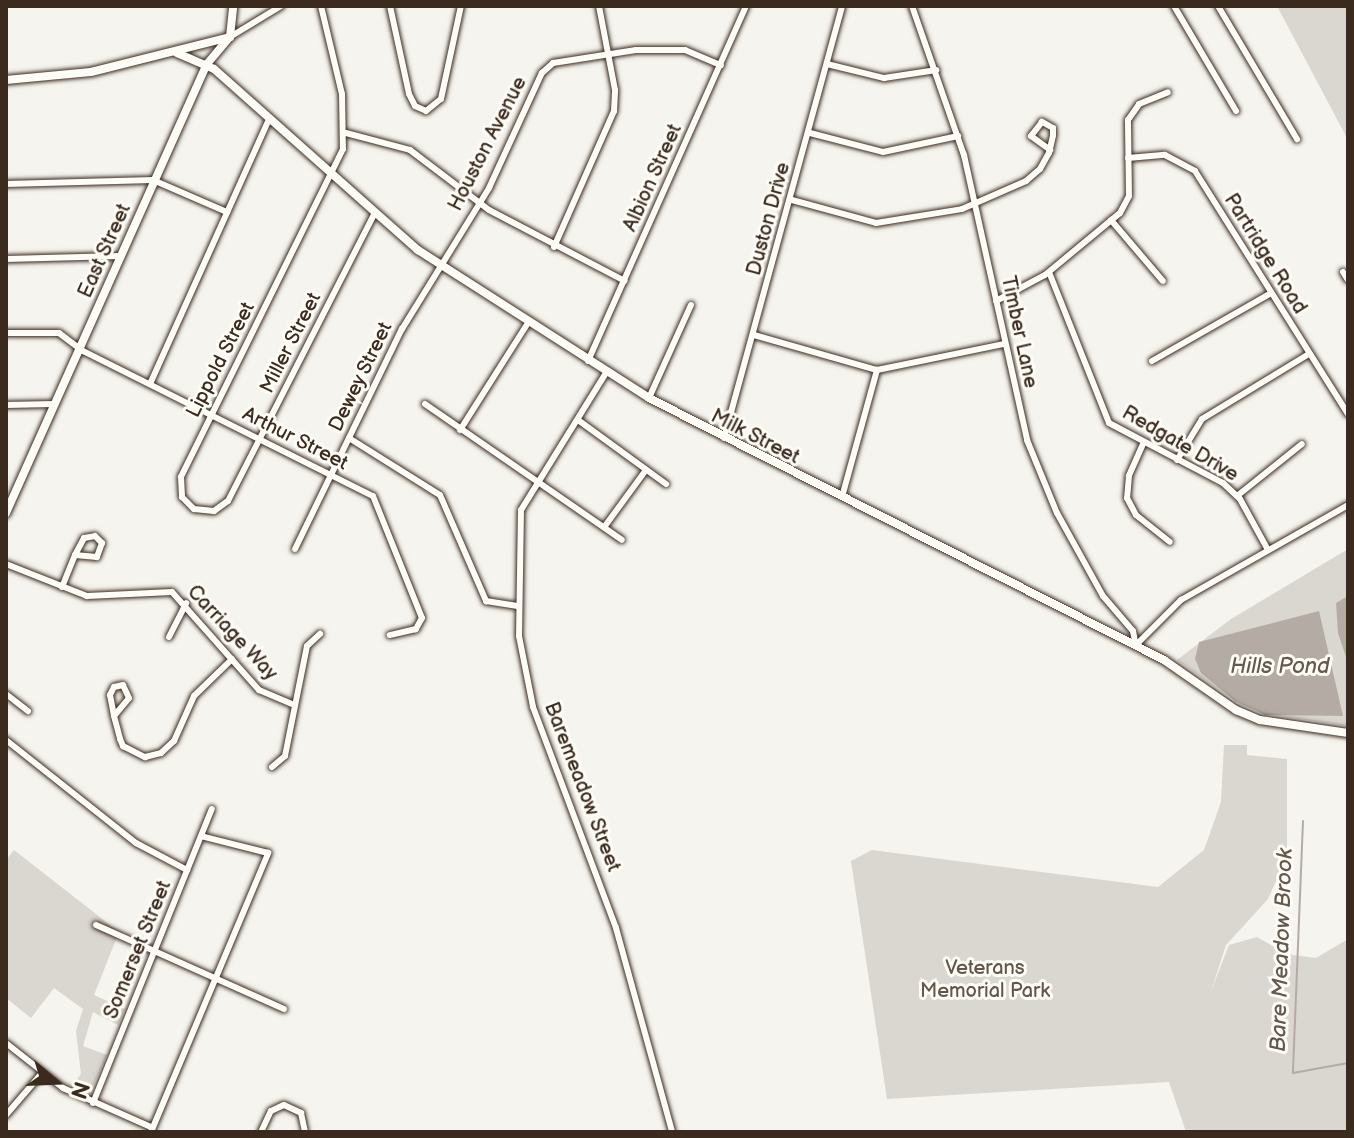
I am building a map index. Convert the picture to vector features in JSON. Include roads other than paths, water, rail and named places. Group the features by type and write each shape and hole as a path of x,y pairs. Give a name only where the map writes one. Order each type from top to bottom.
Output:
{"street":[{"path":"230,37 233,6"},
{"path":"6,80 91,72 177,53 230,37 281,6"},
{"path":"321,6 346,133 410,150 480,203 554,247 625,281"},
{"path":"390,6 409,94 415,106 426,111 441,99 461,6"},
{"path":"554,247 614,111 599,6"},
{"name":"Albion Street","path":"587,362 746,6"},
{"name":"Duston Drive","path":"723,439 792,200 842,6"},
{"name":"Timber Lane","path":"912,6 958,136 1004,344 1041,479 1096,585 1133,631 1136,646"},
{"path":"1174,6 1236,111"},
{"path":"1218,6 1297,139"},
{"name":"East Street","path":"6,513 207,64 230,37"},
{"name":"Houston Avenue","path":"438,264 480,203 542,73 553,63 607,52 685,50 721,65"},
{"path":"177,53 207,64"},
{"name":"Milk Street","path":"207,64 374,214 438,264 587,362 723,439 1136,646 1248,716 1348,733"},
{"path":"827,64 884,78 936,70"},
{"path":"996,301 1049,272 1111,220 1129,196 1126,132 1133,111 1149,98 1168,92"},
{"path":"150,384 269,119"},
{"path":"792,200 876,223 975,202 1026,181 1040,169 1050,150 1053,128 1042,122 1031,136 1050,150"},
{"name":"Lippold Street","path":"236,487 226,504 210,512 194,509 181,493 181,477 332,175 346,133"},
{"path":"810,133 883,152 958,136"},
{"name":"Partridge Road","path":"1128,158 1165,155 1190,166 1348,414"},
{"path":"6,184 154,181 227,212"},
{"name":"Miller Street","path":"236,487 374,214"},
{"path":"1111,220 1163,281"},
{"path":"6,259 120,256"},
{"name":"Dewey Street","path":"295,549 438,264"},
{"name":"Redgate Drive","path":"1049,272 1103,415 1143,444 1211,475 1237,496 1268,550"},
{"path":"1343,272 1348,280"},
{"path":"1152,361 1271,293"},
{"path":"649,398 691,305"},
{"path":"460,430 528,323"},
{"name":"Arthur Street","path":"6,333 59,333 79,348 373,496 421,612 420,624 390,635"},
{"path":"754,335 877,370 1004,344"},
{"path":"1177,460 1202,419 1309,354"},
{"path":"842,499 877,370"},
{"name":"Baremeadow Street","path":"606,373 537,482 519,517 521,653 533,707 616,928 672,1132"},
{"path":"6,405 53,404"},
{"path":"425,404 622,540"},
{"path":"578,420 666,484"},
{"path":"349,438 440,495 486,601 518,606"},
{"path":"1143,444 1129,476 1127,498 1136,515 1170,542"},
{"path":"1237,496 1302,444"},
{"path":"605,526 622,509 646,470"},
{"path":"1136,646 1171,607 1348,505"},
{"path":"62,587 75,555 88,536 102,543 97,557 75,555"},
{"name":"Carriage Way","path":"6,564 87,596 167,590 186,603 259,690 295,705"},
{"path":"169,637 186,603"},
{"path":"272,767 285,756 307,646 320,634"},
{"path":"114,716 129,698 123,685 110,692 114,716 120,739 129,752 145,757 161,753 174,741 194,696 232,659"},
{"path":"6,694 28,711"},
{"path":"6,740 136,843 187,870"},
{"name":"Somerset Street","path":"93,1103 212,809"},
{"path":"6,1043 42,1073 93,1103 152,1130 268,853 201,836"},
{"path":"96,925 284,1009"},
{"path":"6,1115 42,1073"},
{"path":"261,1132 271,1111 284,1105 301,1113 305,1132"}],"water":[{"name":"Hills Pond","path":"1348,596 1348,663 1338,633 1336,603"},
{"name":"Hills Pond","path":"1319,611 1343,716 1265,715 1235,701 1201,673 1195,659 1199,642"}],"waterway":[{"name":"Bare Meadow Brook","path":"1303,821 1293,1073 1348,1063"}],"park label":[{"name":"Veterans Memorial Park","path":"985,980"}]}
